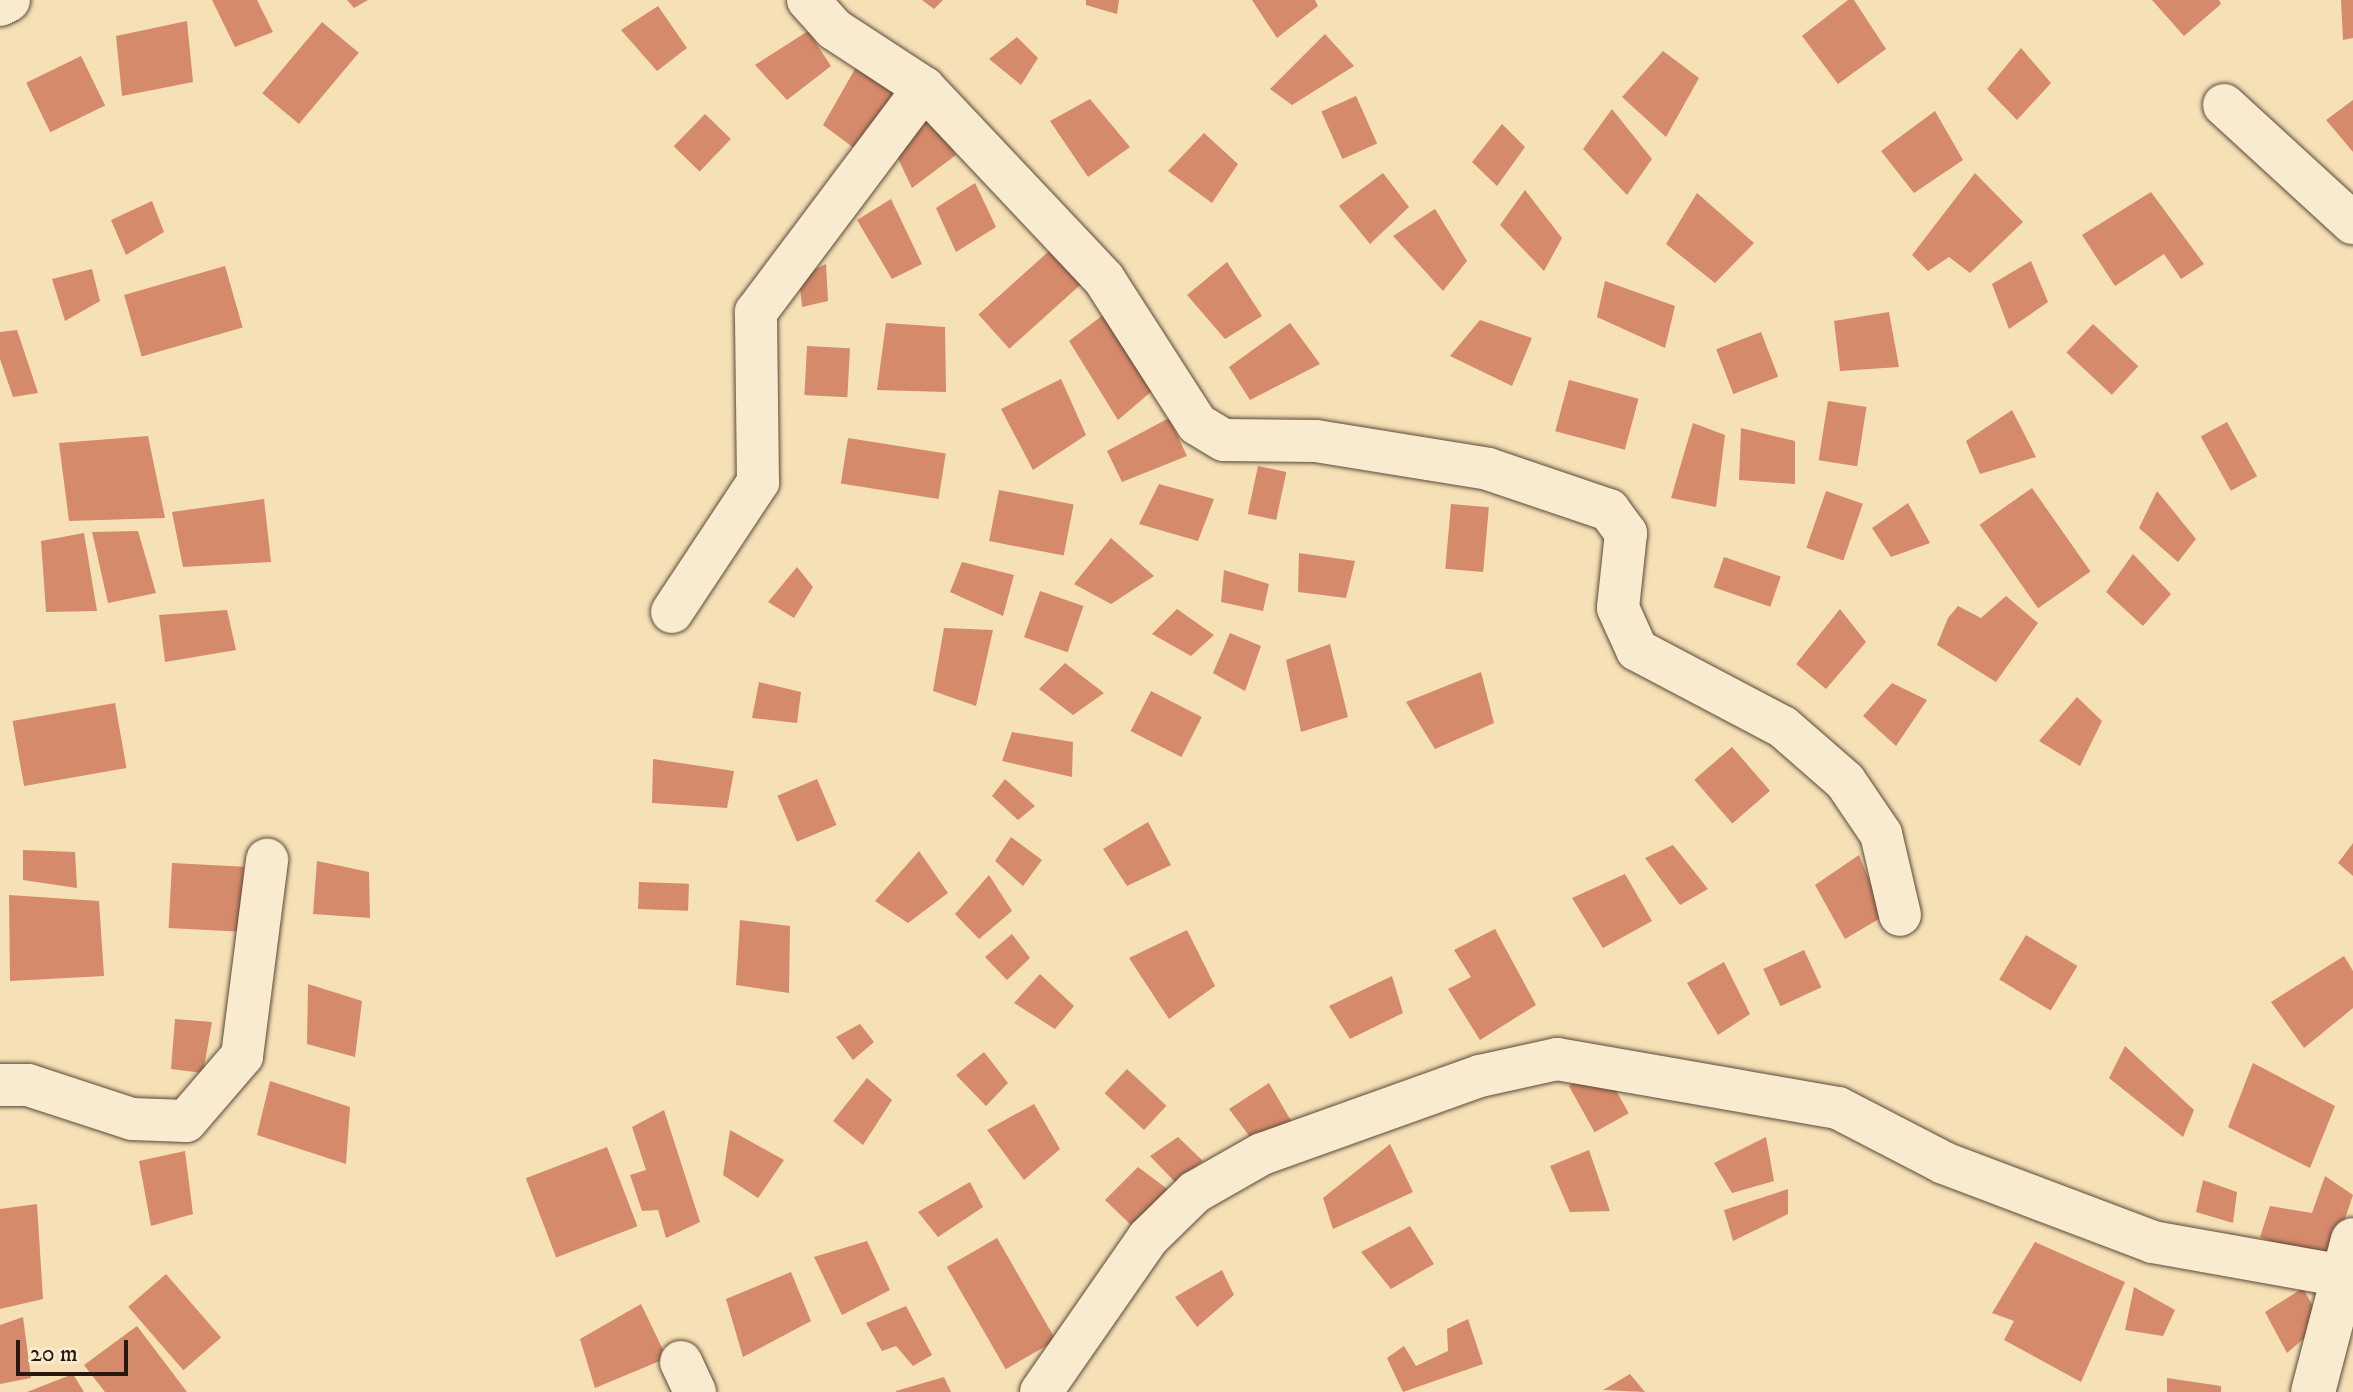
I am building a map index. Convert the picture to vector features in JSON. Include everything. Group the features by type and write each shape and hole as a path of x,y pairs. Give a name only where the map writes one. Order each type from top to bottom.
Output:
{"street":[{"path":"0,4 8,0"},
{"path":"808,0 834,29 924,88 1104,279 1197,424 1224,440 1316,441 1488,469 1609,510 1626,533 1618,608 1637,650 1783,727 1845,781 1881,834 1900,915"},
{"path":"672,612 758,482 756,312 924,88"},
{"path":"2224,105 2353,223"},
{"path":"0,1085 28,1085 132,1119 186,1121 242,1056 267,860"},
{"path":"1041,1392 1148,1238 1195,1192 1262,1154 1480,1076 1557,1059 1838,1108 1944,1163 2153,1242 2348,1258 2313,1392"}],"building":[{"path":"212,0 257,0 273,32 235,47"},
{"path":"347,0 368,0 354,8"},
{"path":"922,0 943,0 934,9"},
{"path":"1086,0 1119,0 1117,14 1086,5"},
{"path":"1252,0 1315,0 1318,6 1277,38"},
{"path":"1848,0 1854,0 1886,49 1838,84 1802,36"},
{"path":"2152,0 2219,0 2221,4 2184,36"},
{"path":"2341,0 2353,0 2353,38 2343,40"},
{"path":"658,6 687,48 657,71 621,30"},
{"path":"187,21 193,82 122,96 116,36"},
{"path":"322,22 359,53 299,124 262,93"},
{"path":"808,31 831,66 787,100 755,65"},
{"path":"1325,34 1354,66 1292,105 1270,89"},
{"path":"1017,37 1038,58 1021,85 989,59"},
{"path":"2021,48 2051,83 2017,120 1987,89"},
{"path":"1663,51 1699,78 1666,137 1622,97"},
{"path":"863,55 903,98 854,148 823,125"},
{"path":"81,56 105,105 50,132 26,83"},
{"path":"1356,96 1377,144 1342,159 1321,111"},
{"path":"1090,99 1130,147 1088,177 1050,121"},
{"path":"2353,100 2353,152 2326,120"},
{"path":"1612,109 1652,159 1627,195 1583,149"},
{"path":"1935,111 1963,160 1914,193 1881,151"},
{"path":"705,114 731,139 700,171 674,146"},
{"path":"930,114 956,155 912,188 892,146"},
{"path":"1502,124 1525,147 1497,186 1472,162"},
{"path":"1204,133 1238,164 1212,203 1168,171"},
{"path":"1383,173 1409,207 1370,244 1339,206"},
{"path":"1975,173 2023,222 1970,273 1949,257 1928,271 1912,255"},
{"path":"975,183 996,227 956,252 936,208"},
{"path":"1525,190 1562,238 1544,271 1500,225"},
{"path":"2151,192 2204,264 2181,279 2164,254 2115,286 2082,235"},
{"path":"1697,193 1754,243 1715,283 1666,244"},
{"path":"891,199 922,264 892,279 857,220"},
{"path":"152,201 164,232 126,255 111,220"},
{"path":"1435,209 1467,261 1443,291 1393,236"},
{"path":"1058,243 1089,277 1009,349 978,315"},
{"path":"2031,261 2048,302 2009,329 1992,284"},
{"path":"1227,262 1262,316 1225,339 1187,295"},
{"path":"826,264 828,301 802,307 799,277"},
{"path":"225,266 243,328 142,356 124,295"},
{"path":"92,269 100,301 65,321 52,279"},
{"path":"1605,281 1675,306 1665,348 1597,317"},
{"path":"1112,308 1159,385 1118,420 1069,341"},
{"path":"1889,312 1899,367 1840,371 1834,321"},
{"path":"1480,320 1532,338 1512,386 1450,356"},
{"path":"886,323 945,327 946,392 877,390"},
{"path":"1290,323 1320,364 1250,400 1229,367"},
{"path":"2093,324 2138,366 2112,395 2066,353"},
{"path":"17,330 38,393 13,397 0,359 0,332"},
{"path":"1761,332 1778,377 1733,394 1716,349"},
{"path":"807,346 850,348 847,397 804,395"},
{"path":"1061,379 1086,435 1033,470 1001,409"},
{"path":"1569,380 1639,399 1625,450 1555,431"},
{"path":"1828,401 1867,407 1857,466 1819,460"},
{"path":"2012,410 2036,457 1980,474 1966,441"},
{"path":"1169,418 1187,456 1122,482 1107,451"},
{"path":"2227,422 2257,476 2231,491 2201,437"},
{"path":"1693,423 1725,435 1716,507 1671,498"},
{"path":"1741,428 1795,441 1795,484 1739,480"},
{"path":"148,436 165,518 69,521 59,443"},
{"path":"848,438 946,453 939,499 841,483"},
{"path":"1258,466 1286,472 1276,520 1248,514"},
{"path":"1159,484 1214,499 1198,541 1139,524"},
{"path":"2032,488 2091,572 2038,608 1980,525"},
{"path":"999,490 1074,505 1064,556 989,541"},
{"path":"1826,491 1863,504 1843,560 1806,548"},
{"path":"2157,491 2196,539 2178,562 2139,528"},
{"path":"264,499 271,562 183,567 172,512"},
{"path":"1908,503 1930,543 1891,557 1872,528"},
{"path":"1451,504 1489,507 1483,572 1445,569"},
{"path":"138,531 156,593 108,603 92,532"},
{"path":"84,533 97,611 46,612 41,541"},
{"path":"1111,538 1154,576 1111,604 1074,584"},
{"path":"1299,553 1355,561 1346,598 1298,592"},
{"path":"2133,554 2171,594 2143,626 2106,592"},
{"path":"1724,557 1781,577 1770,607 1714,587"},
{"path":"962,562 1014,575 1003,616 950,592"},
{"path":"797,567 813,587 794,618 768,602"},
{"path":"1224,570 1269,584 1263,611 1221,602"},
{"path":"1040,591 1083,606 1068,652 1024,637"},
{"path":"2006,596 2038,623 1996,682 1937,645 1948,618 1958,606 1981,618"},
{"path":"1177,609 1214,635 1191,656 1152,634"},
{"path":"1840,609 1866,642 1826,689 1796,664"},
{"path":"227,610 236,650 165,662 159,615"},
{"path":"944,628 993,630 976,706 933,691"},
{"path":"1230,633 1261,646 1245,691 1213,673"},
{"path":"1330,644 1348,717 1301,732 1286,660"},
{"path":"1065,663 1104,693 1073,715 1039,689"},
{"path":"1481,672 1494,723 1435,749 1406,702"},
{"path":"759,682 801,692 797,723 752,718"},
{"path":"1892,683 1927,700 1896,746 1863,716"},
{"path":"1151,691 1202,717 1181,757 1131,731"},
{"path":"2077,697 2102,721 2080,766 2039,741"},
{"path":"115,703 126,768 24,786 13,721"},
{"path":"1012,732 1073,742 1072,777 1002,761"},
{"path":"1732,747 1770,791 1732,824 1694,780"},
{"path":"653,759 734,771 727,808 652,803"},
{"path":"817,779 837,825 797,842 777,796"},
{"path":"1005,779 1035,806 1018,820 992,796"},
{"path":"1148,822 1171,865 1127,886 1103,849"},
{"path":"1011,837 1042,860 1023,886 995,861"},
{"path":"2353,843 2353,876 2338,863"},
{"path":"1673,845 1708,889 1680,905 1645,858"},
{"path":"23,850 75,852 77,888 23,880"},
{"path":"919,851 948,893 908,923 875,901"},
{"path":"1859,855 1884,916 1845,939 1815,885"},
{"path":"317,861 369,872 370,918 313,914"},
{"path":"172,863 244,867 240,932 169,928"},
{"path":"1625,874 1652,921 1603,948 1572,898"},
{"path":"989,875 1012,911 979,939 955,914"},
{"path":"639,882 689,884 688,911 638,909"},
{"path":"9,895 99,901 104,976 10,981"},
{"path":"740,920 790,926 789,993 736,985"},
{"path":"1495,929 1536,1005 1480,1040 1448,989 1471,977 1454,950"},
{"path":"1187,930 1215,986 1169,1019 1129,958"},
{"path":"1012,934 1030,958 1007,980 985,957"},
{"path":"2026,935 2077,966 2051,1010 1999,980"},
{"path":"1804,950 1821,987 1781,1006 1763,969"},
{"path":"2344,956 2353,971 2353,1008 2304,1048 2271,1002"},
{"path":"1724,962 1750,1014 1718,1035 1687,983"},
{"path":"1040,974 1074,1006 1055,1029 1014,1003"},
{"path":"1392,976 1403,1013 1350,1039 1329,1006"},
{"path":"308,984 362,1001 355,1057 307,1044"},
{"path":"175,1019 212,1022 203,1073 171,1069"},
{"path":"860,1024 874,1042 853,1060 836,1037"},
{"path":"2125,1046 2194,1110 2183,1137 2109,1078"},
{"path":"984,1052 1008,1083 986,1106 956,1075"},
{"path":"2253,1063 2335,1106 2310,1168 2228,1127"},
{"path":"1603,1067 1629,1113 1595,1132 1569,1086"},
{"path":"1127,1069 1166,1106 1144,1130 1104,1093"},
{"path":"867,1078 892,1100 863,1145 833,1121"},
{"path":"270,1081 350,1107 346,1164 257,1135"},
{"path":"1269,1083 1293,1124 1253,1141 1229,1109"},
{"path":"1034,1104 1060,1149 1024,1180 987,1130"},
{"path":"664,1110 700,1222 666,1238 658,1210 642,1211 630,1175 646,1170 632,1127"},
{"path":"730,1130 784,1160 758,1198 723,1175"},
{"path":"1178,1137 1203,1161 1175,1182 1150,1156"},
{"path":"1766,1137 1774,1181 1732,1193 1714,1163"},
{"path":"1390,1144 1413,1192 1333,1229 1323,1198"},
{"path":"607,1147 637,1226 556,1258 526,1178"},
{"path":"1589,1150 1610,1211 1570,1212 1550,1166"},
{"path":"185,1151 193,1214 151,1226 139,1161"},
{"path":"1138,1167 1170,1191 1132,1226 1105,1200"},
{"path":"2325,1176 2353,1195 2330,1263 2260,1237 2270,1206 2312,1213"},
{"path":"2203,1180 2237,1192 2233,1223 2196,1212"},
{"path":"970,1182 983,1207 938,1237 918,1212"},
{"path":"1788,1189 1788,1214 1733,1241 1724,1210"},
{"path":"37,1204 43,1299 0,1309 0,1209"},
{"path":"1410,1226 1434,1264 1391,1289 1361,1252"},
{"path":"997,1238 1056,1340 1006,1369 947,1267"},
{"path":"867,1241 890,1290 842,1315 814,1257"},
{"path":"2035,1242 2125,1282 2081,1382 2004,1340 2014,1321 1992,1313"},
{"path":"1222,1270 1234,1295 1197,1327 1175,1297"},
{"path":"791,1272 811,1321 743,1357 726,1299"},
{"path":"166,1274 221,1337 183,1370 128,1307"},
{"path":"2134,1287 2175,1310 2163,1336 2125,1330"},
{"path":"2303,1288 2322,1323 2287,1353 2265,1312"},
{"path":"641,1304 667,1358 595,1388 580,1339"},
{"path":"906,1306 932,1355 913,1366 896,1346 882,1351 866,1323"},
{"path":"23,1317 31,1378 0,1384 0,1325"},
{"path":"1468,1319 1483,1364 1403,1392 1387,1358 1404,1346 1416,1366 1448,1351 1447,1329"},
{"path":"137,1326 187,1392 105,1392 84,1365"},
{"path":"73,1374 84,1392 27,1392"},
{"path":"1630,1374 1645,1392 1603,1390"},
{"path":"944,1377 951,1392 896,1392 896,1391"},
{"path":"2167,1378 2221,1386 2221,1392 2167,1392"}]}
